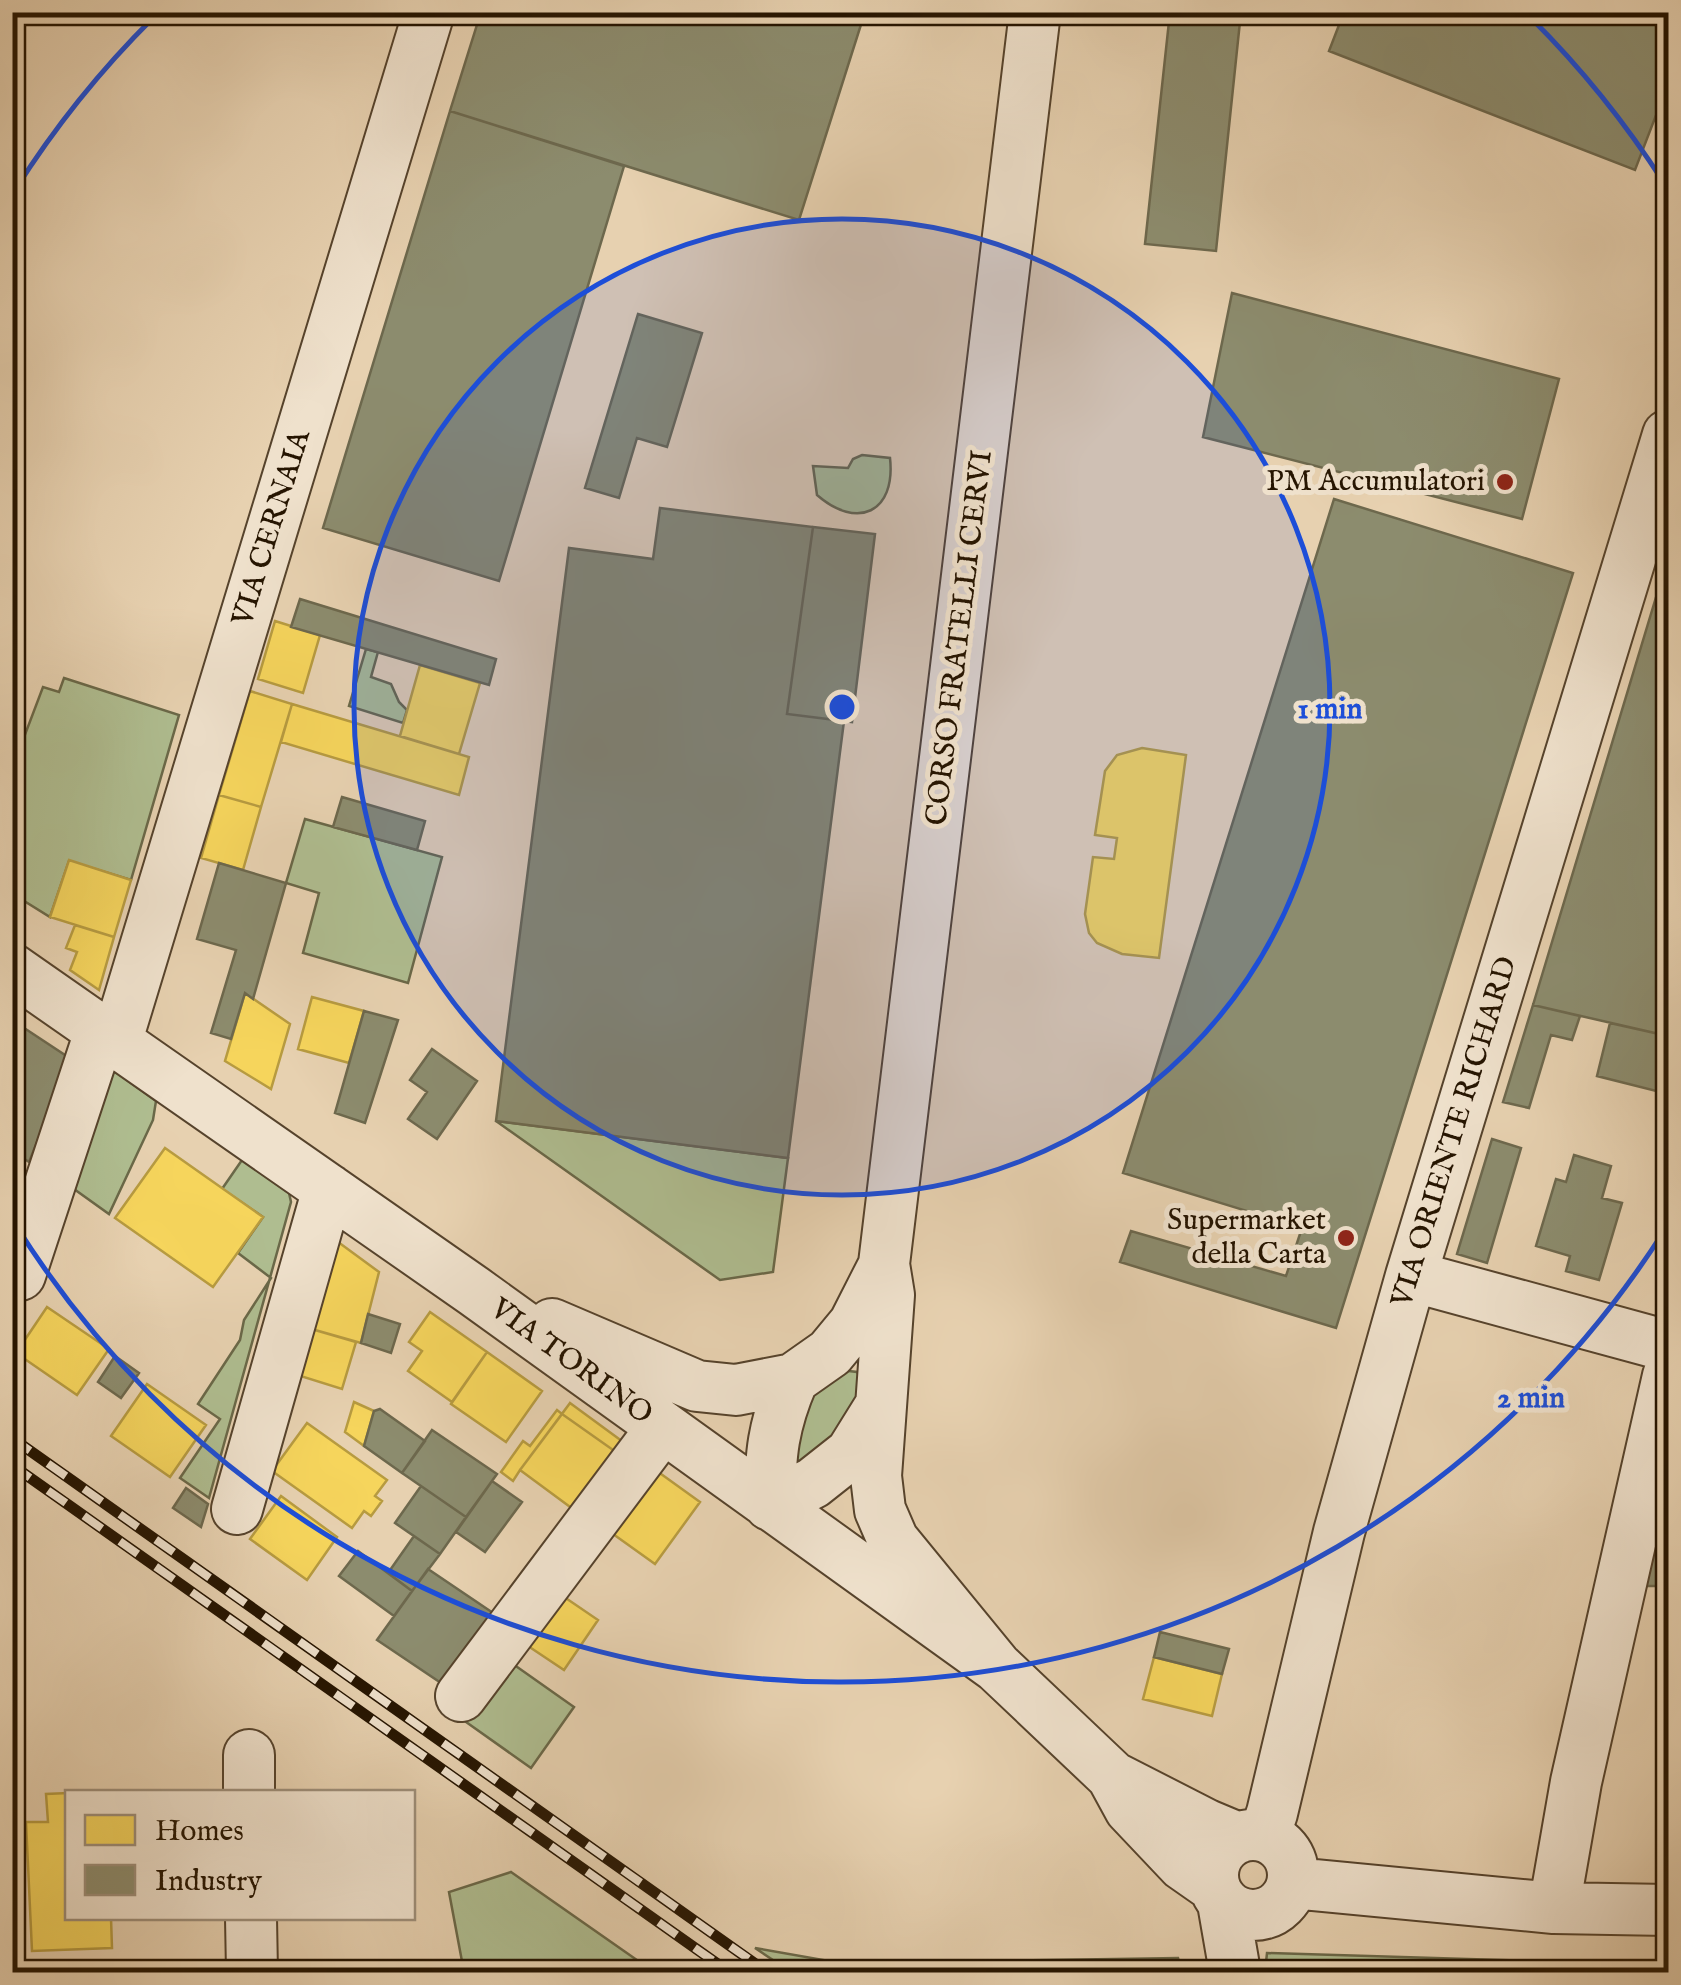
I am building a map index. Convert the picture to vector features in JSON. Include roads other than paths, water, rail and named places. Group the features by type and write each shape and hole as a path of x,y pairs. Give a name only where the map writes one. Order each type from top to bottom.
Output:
{"street":[{"name":"VIA CERNAIA","path":"20,1275 108,1038 428,12"},
{"name":"CORSO FRATELLI CERVI","path":"997,1667 893,1540 880,1510 876,1476 889,1295 884,1264 1036,12"},
{"name":"VIA ORIENTE RICHARD","path":"1251,1837 1272,1814 1339,1532 1411,1276 1668,435"},
{"name":"VIA TORINO","path":"12,969 474,1291 997,1667 1112,1776 1207,1825 1284,1850 1294,1871 1293,1883 1281,1905 1270,1912 1243,1915 1183,1865 1130,1809 1112,1776"},
{"path":"237,1509 328,1189"},
{"name":"CORSO FRATELLI CERVI","path":"474,1291 697,1386 736,1390 794,1379 830,1354 854,1324 884,1264"},
{"path":"1411,1276 1668,1346"},
{"path":"1554,1908 1576,1782 1668,1376"},
{"path":"770,1505 770,1452 777,1416 794,1379"},
{"name":"CORSO FRATELLI CERVI","path":"770,1505 812,1482 851,1453 880,1408"},
{"path":"461,1696 662,1428"},
{"path":"1235,1972 1214,1862 1219,1852 1251,1837"},
{"path":"1293,1883 1554,1908 1668,1910"},
{"path":"251,1920 252,1972"}],"railway":[{"path":"12,1438 767,1972"},
{"path":"12,1465 729,1972"}],"place":[{"name":"PM Accumulatori","path":"1505,482"},
{"name":"Supermarket della Carta","path":"1346,1238"}]}
